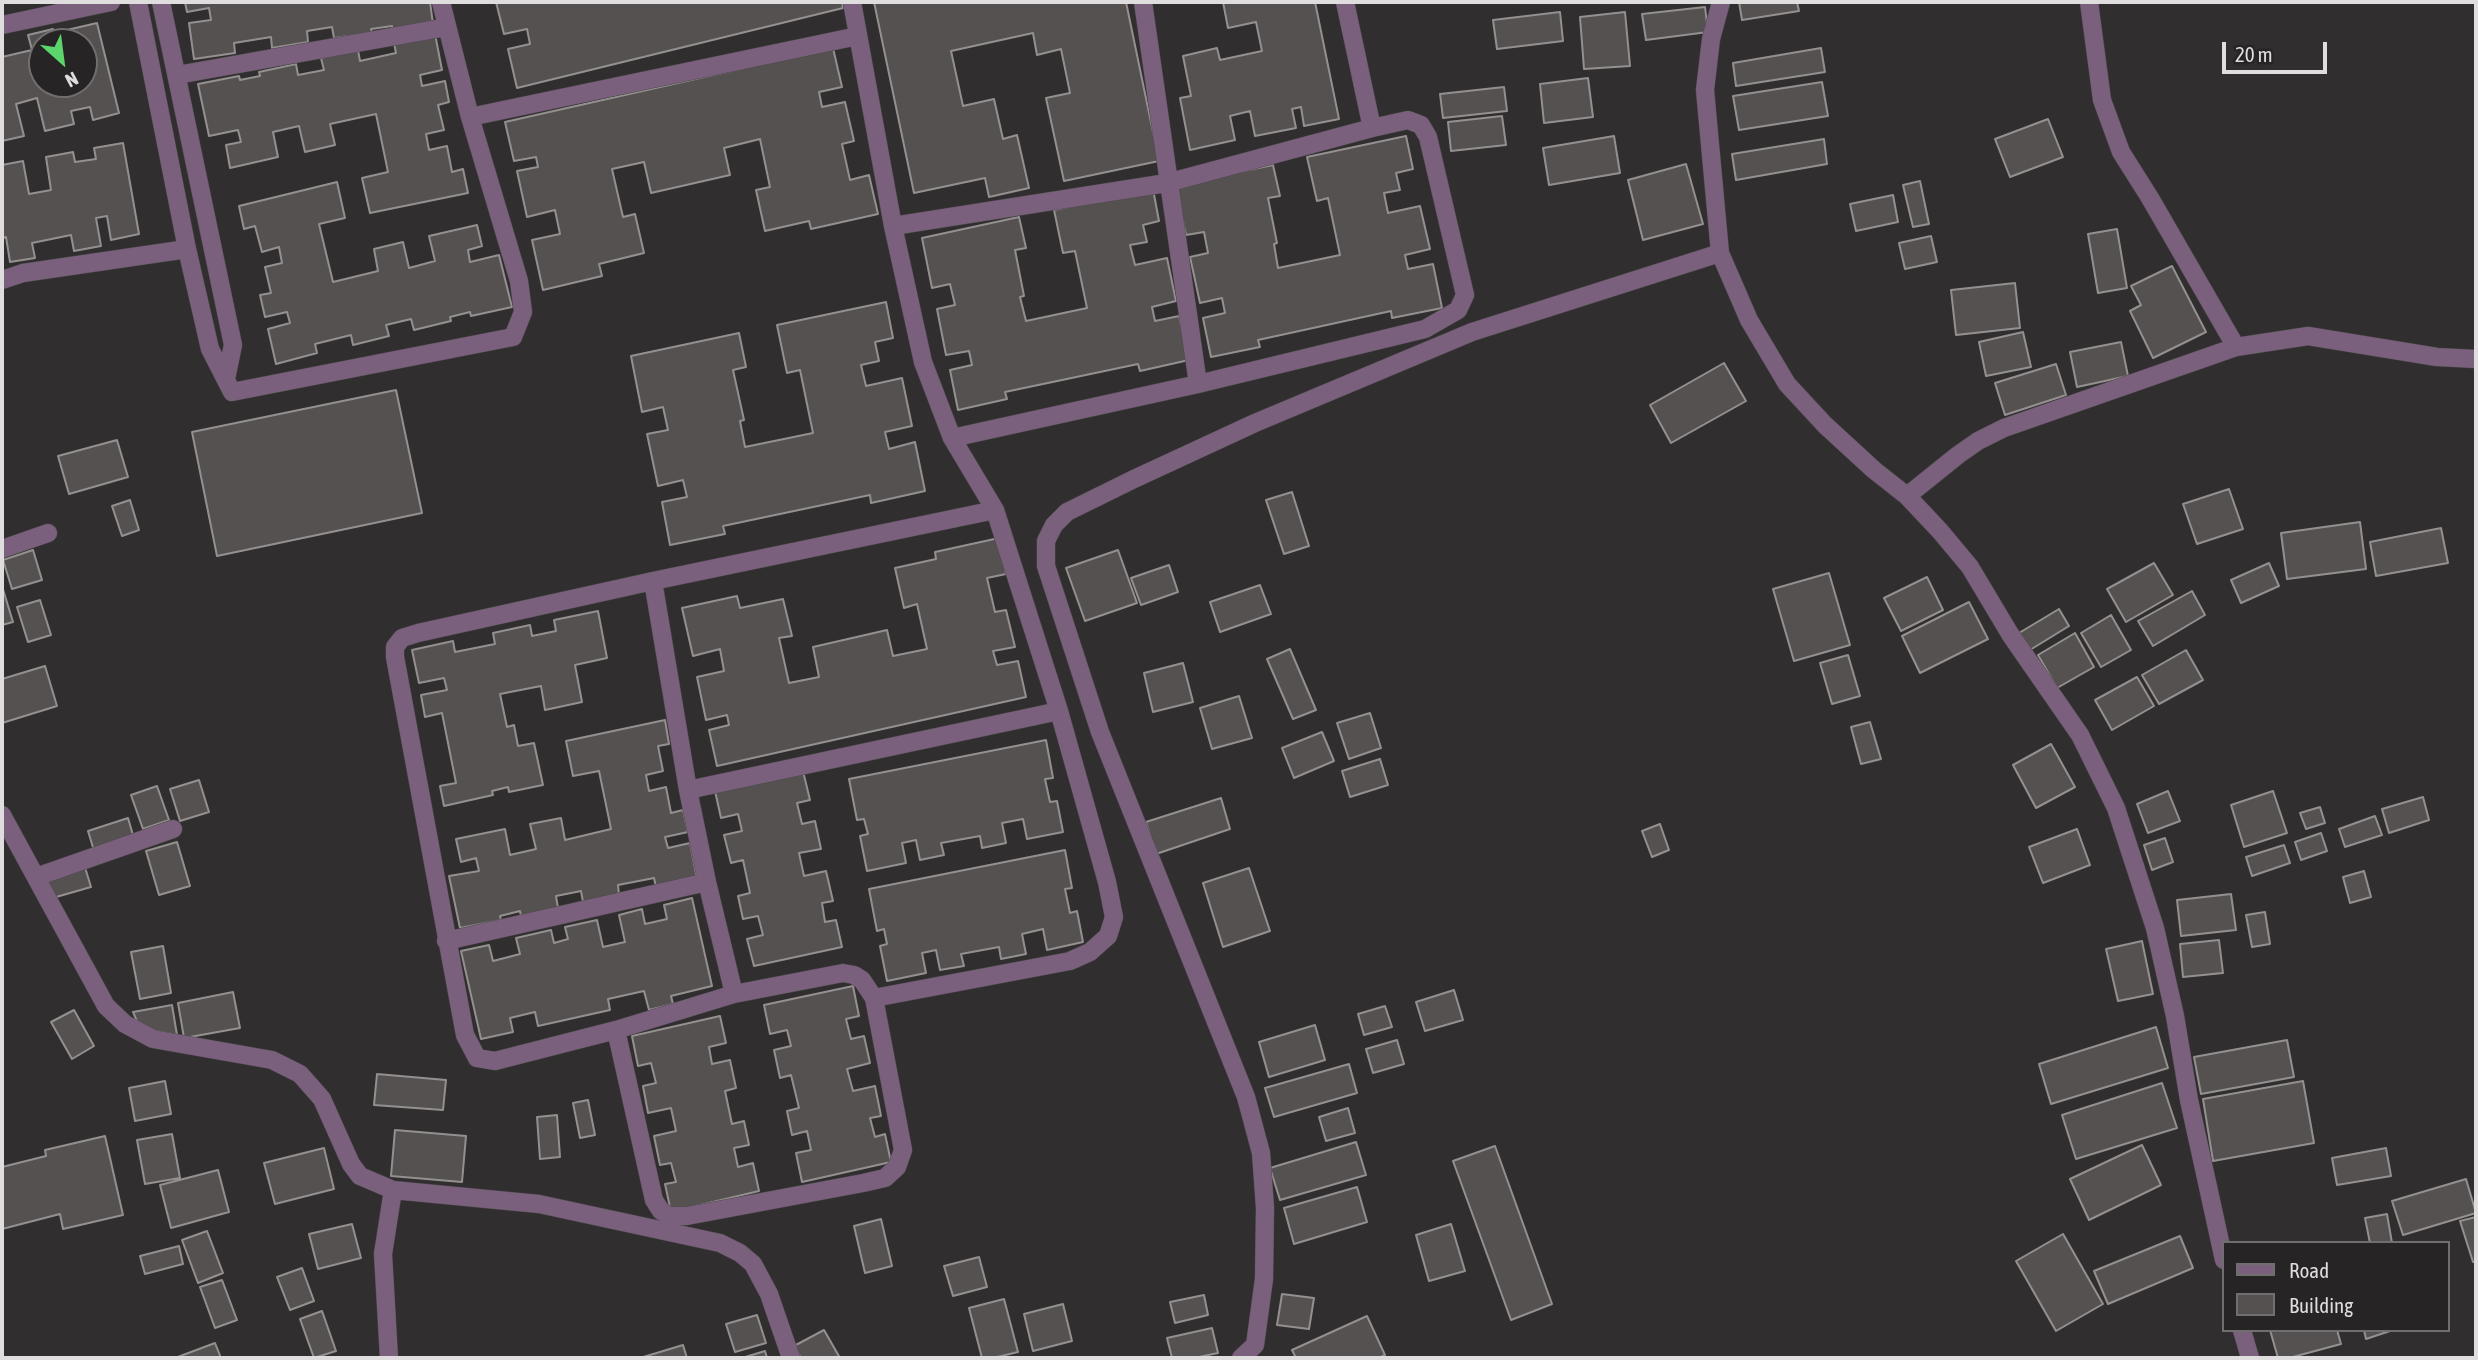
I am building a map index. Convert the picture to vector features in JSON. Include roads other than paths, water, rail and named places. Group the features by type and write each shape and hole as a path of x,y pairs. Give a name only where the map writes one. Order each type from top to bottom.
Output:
{"street":[{"path":"2,25 111,2"},
{"path":"138,2 187,249 210,349 232,392 513,337 523,312 519,281 470,117 441,2"},
{"path":"161,2 233,345 226,379"},
{"path":"852,2 893,226 923,362 952,438 995,510 1059,711 1114,916 1108,936 1090,952 1070,961 874,998"},
{"path":"1143,2 1198,384"},
{"path":"1345,2 1372,128"},
{"path":"1721,2 1711,39 1705,90 1720,253 1749,320 1787,384 1825,425 1907,496 1970,567 2010,634 2080,735 2116,808 2155,928 2222,1251"},
{"path":"2089,2 2102,100 2121,152 2236,347"},
{"path":"177,75 446,27"},
{"path":"470,117 858,36"},
{"path":"893,226 1167,183 1408,120 1421,125 1428,137 1465,295 1458,310 1425,329 1198,384 952,438"},
{"path":"2,280 23,273 187,249"},
{"path":"1241,1358 1260,1351 1265,1209 1261,1153 1245,1097 1100,732 1046,566 1046,541 1054,525 1067,512 1255,424 1472,332 1720,253"},
{"path":"1907,496 1978,441 2004,428 2236,347 2308,336 2437,357 2476,359"},
{"path":"616,1030 654,1200 661,1211 670,1216 687,1216 863,1183 885,1178 897,1167 903,1150 874,998 862,980 854,975 843,973 734,994 616,1030 495,1060 477,1058 465,1035 446,941 395,647 402,638 418,633 995,510"},
{"path":"2,549 48,533"},
{"path":"653,581 706,883 734,994"},
{"path":"688,790 1059,711"},
{"path":"2,815 106,1006 125,1024 153,1039 272,1060 300,1074 322,1099 351,1164 360,1176 393,1190 539,1204 720,1243 740,1253 753,1264 769,1294 792,1358"},
{"path":"36,877 173,829"},
{"path":"446,941 706,883"},
{"path":"389,1358 383,1254 393,1190"},
{"path":"2243,1332 2250,1358"}]}
